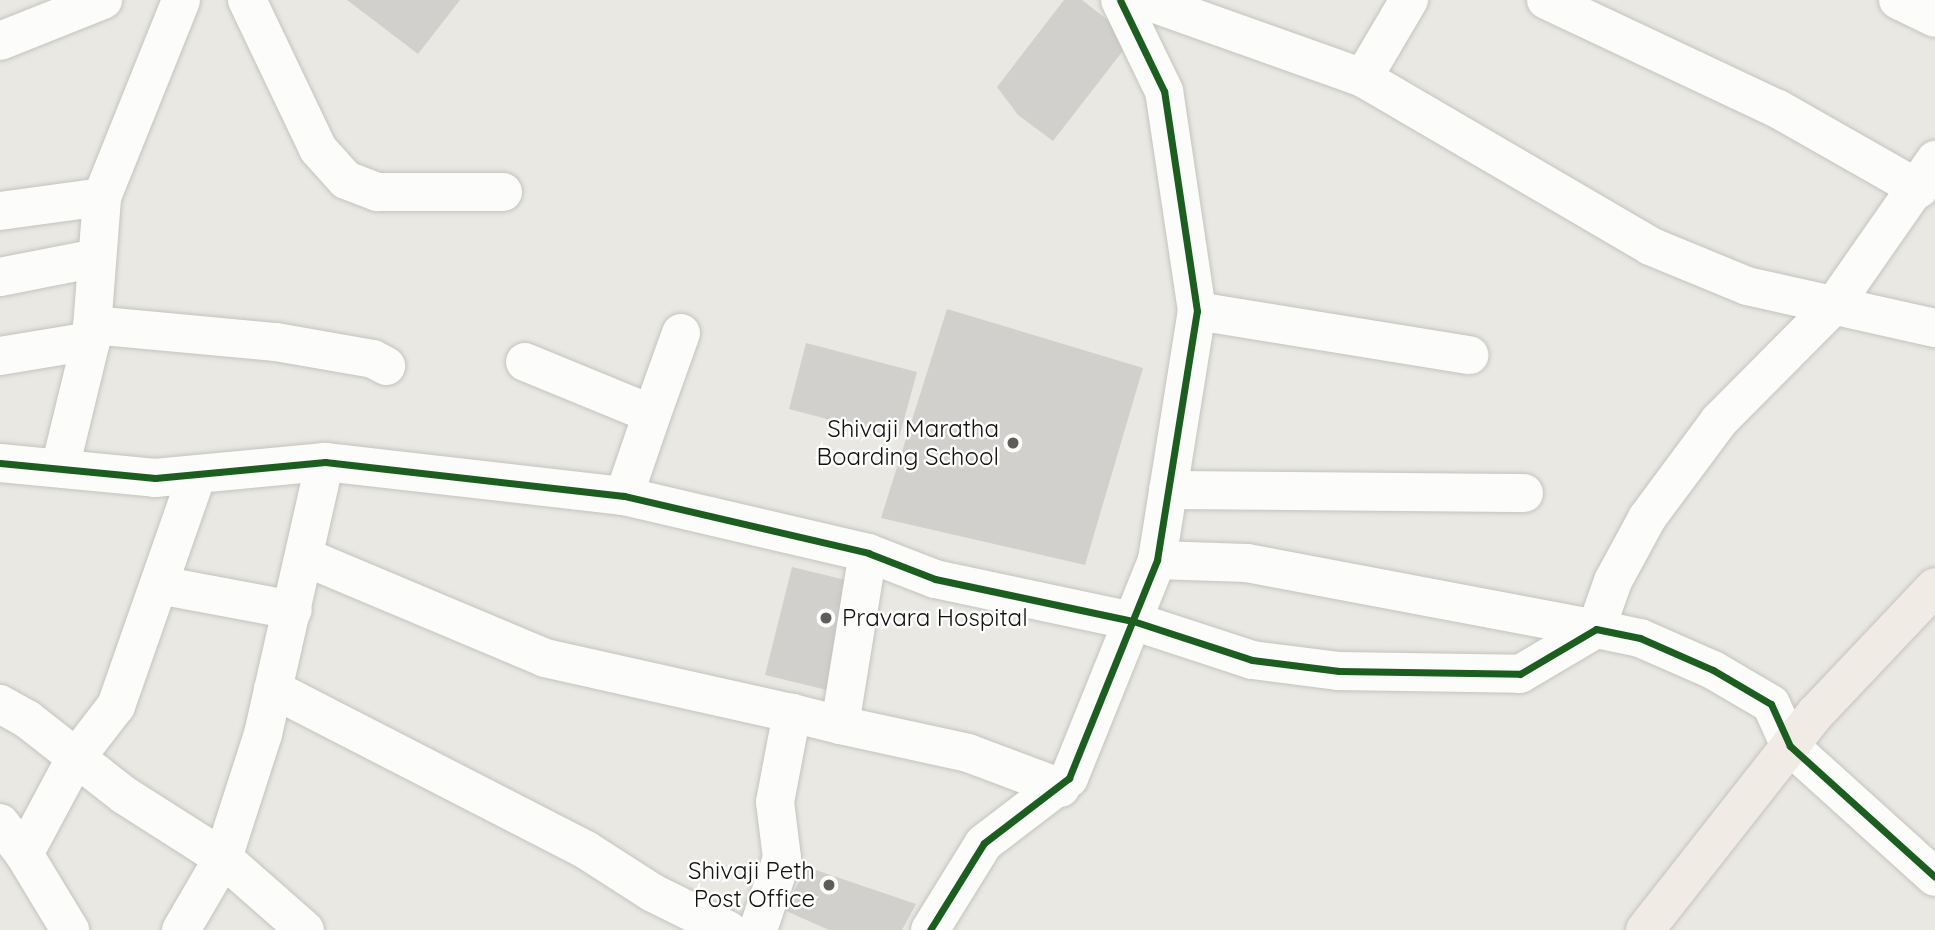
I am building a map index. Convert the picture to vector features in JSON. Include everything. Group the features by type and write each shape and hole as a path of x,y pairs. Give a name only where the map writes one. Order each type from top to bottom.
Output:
{"main road":[{"path":"1644,930 1790,746 1935,587"}],"street":[{"path":"0,41 103,0"},
{"path":"60,468 92,333 102,197 181,0"},
{"path":"247,0 318,149 346,180 378,192 503,191"},
{"path":"940,927 984,843 1061,788 1069,778 1157,560 1197,311 1164,91 1120,0"},
{"path":"1144,0 1363,78 1650,246 1748,286 1935,328"},
{"path":"1363,78 1409,0"},
{"path":"0,463 155,478 196,477 325,461 624,496 867,553 934,579 1133,621 1252,660 1339,671 1520,674 1596,629 1612,581 1655,508 1719,421 1834,305 1927,175 1778,109 1546,0"},
{"path":"1898,0 1935,18"},
{"path":"0,211 102,197"},
{"path":"0,277 97,258"},
{"path":"1197,311 1469,355"},
{"path":"0,356 92,333 276,342 373,359 386,366"},
{"path":"624,496 681,333"},
{"path":"525,362 652,414"},
{"path":"181,930 222,858 273,689 325,461"},
{"path":"24,853 75,759 116,706 196,477"},
{"path":"1168,490 1524,493"},
{"path":"840,725 867,553"},
{"path":"305,558 545,658 968,753 1061,788"},
{"path":"1157,560 1247,563 1640,638 1713,670 1771,704 1790,746 1935,877"},
{"path":"159,585 293,610"},
{"path":"273,689 586,850 653,893 728,930"},
{"path":"0,704 27,719 75,759 222,858 305,930"},
{"path":"758,930 782,858 775,802 792,713"},
{"path":"0,823 24,853 70,930"}],"building":[{"path":"347,0 460,0 418,54"},
{"path":"1064,0 1082,0 1132,39 1053,141 1018,115 997,87"},
{"name":"Shivaji Maratha Boarding School","path":"947,309 1143,368 1085,565 881,518"},
{"path":"806,343 917,372 899,438 789,409"},
{"path":"792,567 858,583 831,691 765,675"},
{"name":"Shivaji Peth Post Office","path":"807,867 916,904 902,930 829,930 784,910"}],"cycle path":[{"path":"930,930 984,843 1069,778 1157,560 1197,311 1164,91 1120,0"},
{"path":"0,463 155,478 325,462 624,496 868,553 935,579 1133,621 1252,660 1339,671 1520,674 1596,629 1640,638 1713,670 1771,704 1790,746 1935,877"}],"place":[{"name":"Shivaji Maratha Boarding School","path":"1013,443"},
{"name":"Pravara Hospital","path":"826,618"},
{"name":"Shivaji Peth Post Office","path":"829,885"}]}
